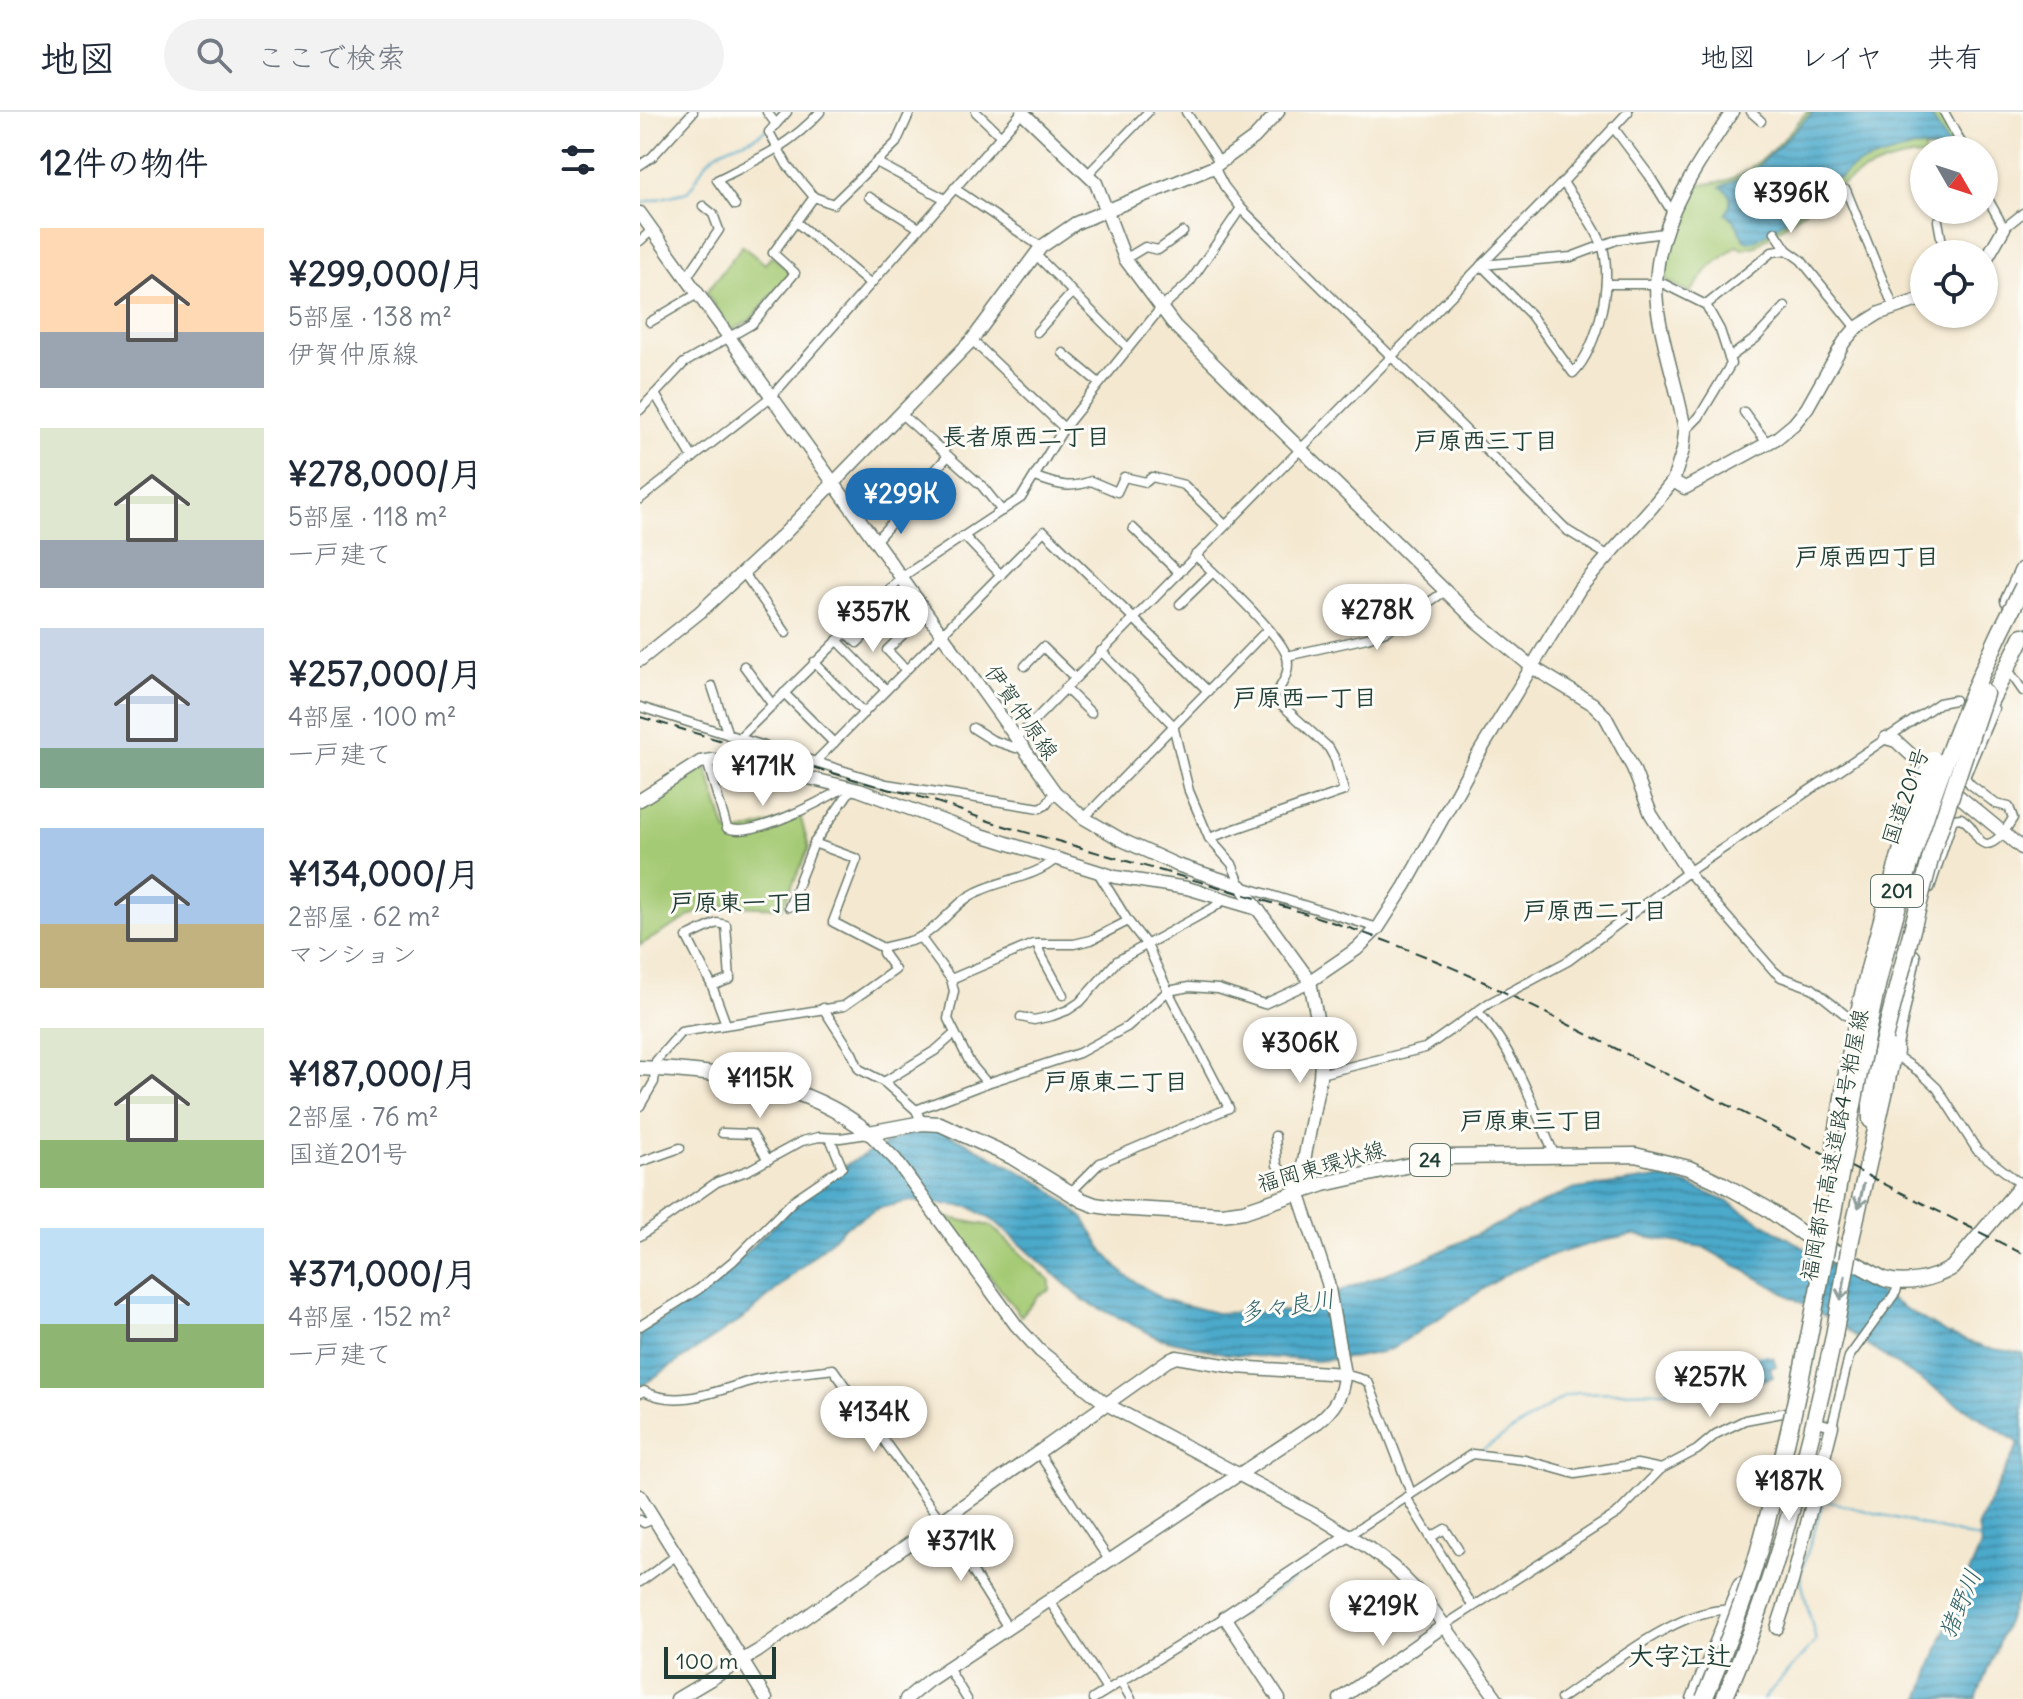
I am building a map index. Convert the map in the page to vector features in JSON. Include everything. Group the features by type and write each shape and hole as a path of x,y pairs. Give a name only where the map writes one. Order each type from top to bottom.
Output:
{"highway":[{"name":"国道201号","path":"1703,1699 1748,1570 1776,1474 1827,1230 1878,955 1934,775 1964,699 2023,570"},
{"path":"1838,1159 1835,1146 1868,971 1906,830 1958,705 2023,587"},
{"name":"福岡都市高速道路4号粕屋線","path":"1715,1699 1762,1572 1794,1451 1876,1039 1924,845 1983,692 2023,609"},
{"name":"201","path":"1726,1699 1769,1584 1816,1420 1922,902 1983,715 2023,636"},
{"path":"1827,1230 1897,905 1938,775 1990,651"},
{"path":"1870,1153 1871,1095 1884,1039 1928,865 1985,694 1983,692"},
{"name":"福岡都市高速道路4号粕屋線","path":"1703,1699 1756,1560 1787,1438 1827,1230"},
{"path":"1695,1699 1748,1570"}],"main road":[{"path":"648,1069 742,1077 795,1090 843,1114 869,1133"},
{"name":"福岡東環状線","path":"869,1133 919,1116 979,1140 1095,1205 1222,1214 1244,1211 1298,1192 1446,1157 1635,1155 1689,1168 1766,1208 1803,1234 1866,1269 1898,1284"},
{"path":"1898,1284 1940,1275 1952,1268 2022,1184"}],"street":[{"path":"640,165 652,157 693,112"},
{"path":"767,112 776,124"},
{"path":"787,112 769,132 787,165 814,197 833,204 896,143 910,112"},
{"path":"735,205 717,180 779,148 807,127 820,112"},
{"path":"976,112 1001,136"},
{"path":"640,499 772,396 1022,112 1096,183 1125,259 1160,309 1444,592 1532,667 1593,704 1605,716 1633,768 1651,814 1688,872 1774,971 1781,977 1812,988 1852,1020"},
{"path":"1087,175 1148,112"},
{"path":"1186,112 1217,165 1224,186 1241,208 1568,531 1609,556"},
{"path":"640,660 700,612 783,535 972,340 1038,250 1076,223 1217,165 1254,138 1278,112"},
{"path":"973,728 992,740 1016,748 1065,688 1563,182 1628,112"},
{"path":"823,1008 859,1069 884,1082 919,1116 987,1083 1079,1053 1127,1027 1168,991 1189,987 1218,989 1264,1004 1310,982 1357,949 1378,928 1424,854 1476,758 1580,588 1673,481 1683,450 1685,431 1657,305 1656,283 1664,233 1672,212 1732,112"},
{"path":"1751,112 1761,121"},
{"path":"1944,112 1957,136"},
{"path":"1613,127 1672,212"},
{"path":"878,163 945,199"},
{"path":"1481,265 1530,314 1573,373 1590,346 1608,291 1602,246 1563,182"},
{"path":"954,188 1038,250 1072,293 1127,347"},
{"path":"1846,190 1894,308"},
{"path":"640,410 684,363 752,324 795,273 773,253 814,197"},
{"path":"869,197 919,228"},
{"path":"687,277 719,230 713,214 703,206"},
{"path":"739,738 902,577 1021,498 1064,428 1127,347 1160,309 1190,282 1241,208"},
{"name":"伊賀仲原線","path":"640,213 1055,792 1084,818 1122,840 1177,865 1241,886"},
{"path":"1997,240 2004,228 2023,213"},
{"path":"1998,217 2004,228"},
{"path":"796,222 870,284"},
{"path":"640,241 652,230"},
{"path":"1125,259 1145,247 1158,250 1183,232"},
{"path":"1775,232 1787,250 1801,260 1856,328"},
{"path":"1481,265 1571,257 1636,235 1664,233"},
{"path":"1706,305 1772,252 1787,250"},
{"path":"1606,284 1664,284 1706,305 1715,318 1731,364 1699,417 1685,431"},
{"path":"650,322 699,293"},
{"path":"1037,332 1072,293"},
{"path":"1673,481 1685,488 1777,438 1801,416 1829,365 1856,328 1910,303"},
{"path":"1729,358 1756,338 1785,307"},
{"path":"972,340 1064,428"},
{"path":"1063,353 1099,383"},
{"path":"655,394 693,458"},
{"path":"1744,412 1767,443"},
{"path":"900,413 982,486 1002,511"},
{"path":"922,485 948,456"},
{"path":"1035,477 1054,485 1079,486 1091,481 1117,492 1124,477 1146,482 1152,477 1180,483 1224,524"},
{"path":"876,540 903,510"},
{"path":"1133,528 1178,572"},
{"path":"815,762 1044,531 1208,691"},
{"path":"964,536 1001,575"},
{"path":"1195,555 1268,629 1287,656 1284,681 1273,697 1329,748 1344,791 1209,838"},
{"path":"743,572 786,633"},
{"path":"1180,604 1213,572"},
{"path":"1287,656 1377,634 1444,592"},
{"path":"845,632 857,643 892,608 882,597"},
{"path":"906,670 887,650 928,614"},
{"path":"1084,818 1268,629"},
{"path":"837,640 886,690"},
{"path":"1025,666 1043,647 1075,678"},
{"path":"2022,1184 1977,1150 1937,1088 1898,1057 1923,911 1953,819 1961,818 1975,828 1983,843 1994,842 2013,818 2009,807 1996,804 1965,777 2009,671 2023,648"},
{"path":"1101,651 1173,725 1189,791 1209,838 1232,864 1241,886 1310,982 1322,1045 1320,1074 1298,1192"},
{"path":"814,662 864,713"},
{"path":"744,666 772,704"},
{"path":"2009,671 2023,691"},
{"path":"712,686 728,735"},
{"path":"1065,688 1091,713"},
{"path":"784,693 834,743"},
{"path":"1320,1074 1425,1048 1477,1011 1568,961 1688,872 1939,703 1955,700"},
{"path":"640,707 886,784 1040,808 1055,792"},
{"path":"1886,738 1896,741 2023,849"},
{"path":"707,761 727,828 731,830 772,822 849,788"},
{"path":"642,795 700,762 746,763 849,788 978,834 1096,871 1131,880 1187,888 1260,911"},
{"path":"789,907 814,843 849,788"},
{"path":"814,843 857,859 833,922 883,948 920,937 957,909 960,901 978,891 1046,868 1057,858"},
{"path":"1070,1193 1100,1163 1229,1108 1147,945 1096,871"},
{"path":"1241,886 1378,928"},
{"path":"1021,1017 1034,1020 1068,1010 1080,1002 1117,961 1226,898"},
{"path":"951,979 1024,948 1091,940 1128,921"},
{"path":"712,986 730,979 726,925 717,923 687,937 712,986 726,1024"},
{"path":"920,937 951,979 954,991 948,1019 953,1035 987,1083"},
{"path":"1039,944 1039,951 1063,995"},
{"path":"640,1106 654,1082 648,1069 681,1032 844,1006 895,970 883,948"},
{"path":"1477,1011 1493,1027 1509,1056 1555,1156"},
{"path":"884,1082 936,1050 953,1035"},
{"path":"722,1133 752,1134 768,1160"},
{"path":"640,1236 717,1182 802,1141 869,1133 934,1212 1028,1339 1065,1373 1106,1404 1349,1535 1409,1582 1445,1625 1497,1699"},
{"path":"906,1699 1326,1416 1339,1400 1344,1388 1344,1370 1328,1283 1298,1192 1277,1165 1275,1136"},
{"path":"640,1326 699,1289 733,1261 795,1199 842,1167 830,1138"},
{"path":"640,1162 680,1148"},
{"path":"1771,1626 1796,1566 1827,1424 1845,1368 1856,1344 1891,1300 1898,1284"},
{"path":"677,1699 742,1660 1176,1357 1236,1367 1344,1370 1369,1384 1408,1495 1472,1605"},
{"path":"640,1393 644,1391 659,1398 674,1399 712,1393 747,1382 833,1369 941,1521 1008,1628"},
{"path":"1340,1699 1472,1605 1618,1513 1661,1469 1697,1450 1716,1434 1745,1420 1782,1413"},
{"path":"1038,1452 1109,1560"},
{"path":"1093,1699 1225,1617 1472,1454 1525,1460 1575,1474 1637,1464 1661,1469"},
{"path":"640,1496 766,1699"},
{"path":"640,1520 644,1523 654,1519"},
{"path":"1431,1537 1445,1529 1458,1549"},
{"path":"640,1582 677,1555"},
{"path":"1049,1600 1107,1690"},
{"path":"1561,1699 1673,1624 1695,1614 1722,1610"},
{"path":"1225,1617 1279,1699"},
{"path":"948,1668 971,1697"},
{"path":"1121,1681 1131,1699"}],"green space":[{"path":"1807,112 1938,112 1952,136 1910,136 1910,158 1877,166 1855,176 1756,246 1742,249 1737,246 1709,268 1690,293 1665,280 1668,246 1692,185 1726,181 1752,167"},
{"path":"742,246 765,264 772,256 791,273 750,320 732,330 706,293"},
{"path":"706,767 727,832 737,833 800,815 809,848 782,908 710,905 640,945 640,806"},
{"path":"944,1217 991,1226 1050,1281 1050,1290 1038,1296 1021,1316"}],"water":[{"path":"1813,112 1929,112 1943,136 1910,136 1910,149 1856,165 1775,228 1755,241 1745,241 1734,220 1726,214 1730,199 1728,192 1721,187 1753,171"},
{"name":"猪野川","path":"921,1128 941,1131 1045,1185 1084,1219 1103,1251 1125,1275 1162,1299 1216,1313 1314,1311 1343,1290 1429,1257 1570,1190 1658,1178 1684,1183 1726,1201 1946,1333 1985,1348 2023,1353 2023,1582 1976,1699 1920,1699 1981,1545 1978,1525 2019,1443 1865,1344 1844,1327 1703,1247 1634,1235 1546,1257 1508,1273 1390,1350 1316,1361 1227,1354 1159,1338 1083,1300 997,1223 970,1207 910,1201 879,1208 848,1225 749,1314 640,1387 640,1331 664,1318 709,1285 835,1172"},
{"path":"1767,1355 1768,1358 1773,1357 1776,1366 1770,1368 1773,1377 1738,1388 1731,1366"}],"waterway":[{"path":"775,119 781,112"},
{"path":"640,206 645,202 687,192 714,155 758,135 771,124"},
{"path":"1479,1452 1565,1396 1577,1393 1667,1391 1709,1368 1767,1355"},
{"path":"1763,1699 1816,1641 1800,1576 1823,1502 1983,1540"},
{"path":"1357,1536 1401,1505"},
{"path":"1238,1616 1312,1566"}],"railway":[{"path":"640,717 926,798 998,824 1287,908 1387,941 1484,982 2023,1254"}],"district":[{"name":"長者原西二丁目","path":"1026,437"},
{"name":"戸原西三丁目","path":"1486,441"},
{"name":"戸原西四丁目","path":"1867,557"},
{"name":"戸原西一丁目","path":"1305,698"},
{"name":"戸原東一丁目","path":"742,903"},
{"name":"戸原西二丁目","path":"1595,911"},
{"name":"戸原東二丁目","path":"1116,1082"},
{"name":"戸原東三丁目","path":"1532,1121"},
{"name":"大字江辻","path":"1680,1656"}],"water label":[{"name":"多々良川","path":"1287,1306"}]}
